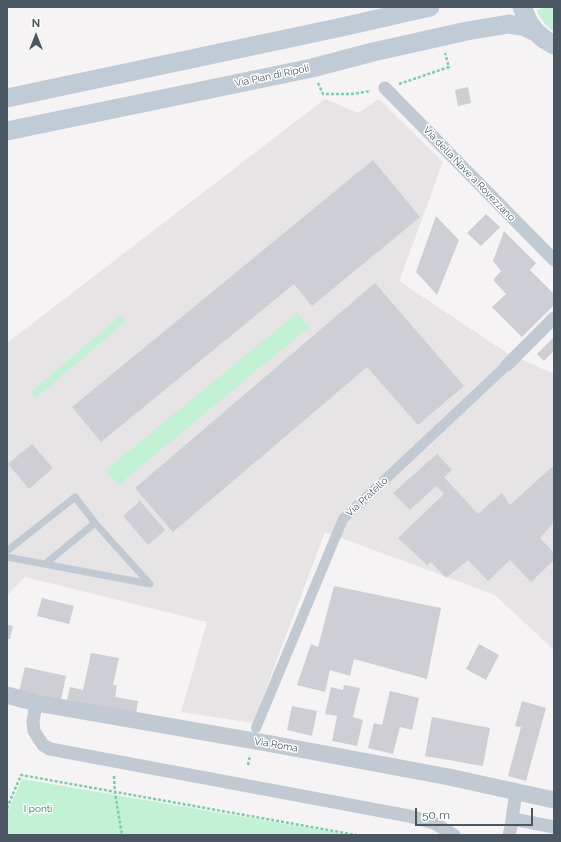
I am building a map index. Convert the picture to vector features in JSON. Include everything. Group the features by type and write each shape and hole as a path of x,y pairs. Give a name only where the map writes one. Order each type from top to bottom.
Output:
{"main road":[{"path":"7,98 430,7"},
{"name":"Via Pian di Ripoli","path":"522,7 529,23 536,32"},
{"name":"Via Pian di Ripoli","path":"7,131 312,68 373,52 467,31 509,24 525,26 536,32 553,45"}],"street":[{"name":"Via della Nave a Rovezzano","path":"385,88 554,260"},
{"name":"Via Pratello","path":"256,728 343,519 507,365 554,318"},
{"name":"Via Roma","path":"7,695 36,702 272,744 516,791 554,800"},
{"path":"36,702 33,727 36,736 43,745 57,750 409,816 434,823 454,835"},
{"path":"509,835 513,820 516,791"},
{"path":"513,820 554,827"}],"lane":[{"path":"7,551 75,497 95,523 150,584 7,557"},
{"path":"45,564 95,523"}],"path":[{"path":"114,761 115,793 122,835"},
{"path":"7,808 21,775 356,835"}],"shaded area":[{"path":"325,99 358,113 379,99 443,162 399,281 507,353 554,374 554,650 495,595 325,532 253,723 181,712 207,622 25,577 7,595 7,343"}],"green space":[{"path":"554,7 554,32 545,24 537,12 537,10"},
{"path":"297,313 309,327 118,485 106,470"},
{"path":"121,315 126,321 36,398 31,392"},
{"name":"I ponti","path":"22,779 350,835 7,835 7,813"}],"building":[{"path":"468,87 471,103 458,106 455,90"},
{"path":"373,160 420,217 312,306 294,284 101,442 72,407"},
{"path":"486,214 500,227 481,246 467,233"},
{"path":"436,216 459,240 437,295 416,272"},
{"path":"504,231 536,263 530,270 554,294 554,305 522,337 492,307 506,294 493,280 501,271 493,261"},
{"path":"375,283 464,386 418,425 367,367 173,532 135,488"},
{"path":"554,337 554,351 544,361 537,354"},
{"path":"32,444 53,468 29,489 8,464"},
{"path":"437,454 452,470 444,477 478,514 502,493 510,505 554,465 554,522 540,538 554,553 554,560 531,582 510,560 488,581 468,560 446,578 431,562 427,565 398,538 444,494 436,486 410,510 393,493"},
{"path":"140,501 165,530 148,545 123,516"},
{"path":"334,586 441,608 427,679 354,659 350,676 330,670 325,692 297,685 311,644 318,647"},
{"path":"42,598 74,606 69,624 37,616"},
{"path":"7,625 13,626 10,639 7,639"},
{"path":"479,644 499,655 486,680 466,669"},
{"path":"91,653 119,658 113,685 117,685 115,697 138,701 136,714 67,700 70,687 83,690"},
{"path":"25,667 66,676 61,700 19,691"},
{"path":"344,685 360,688 353,717 363,720 357,746 332,741 337,716 325,714 331,687 343,690"},
{"path":"390,691 419,698 412,730 400,727 393,754 368,748 374,723 382,725"},
{"path":"522,701 546,708 526,781 508,776 521,727 515,726"},
{"path":"292,706 317,711 312,736 287,730"},
{"path":"432,717 490,728 483,766 425,756"}]}
